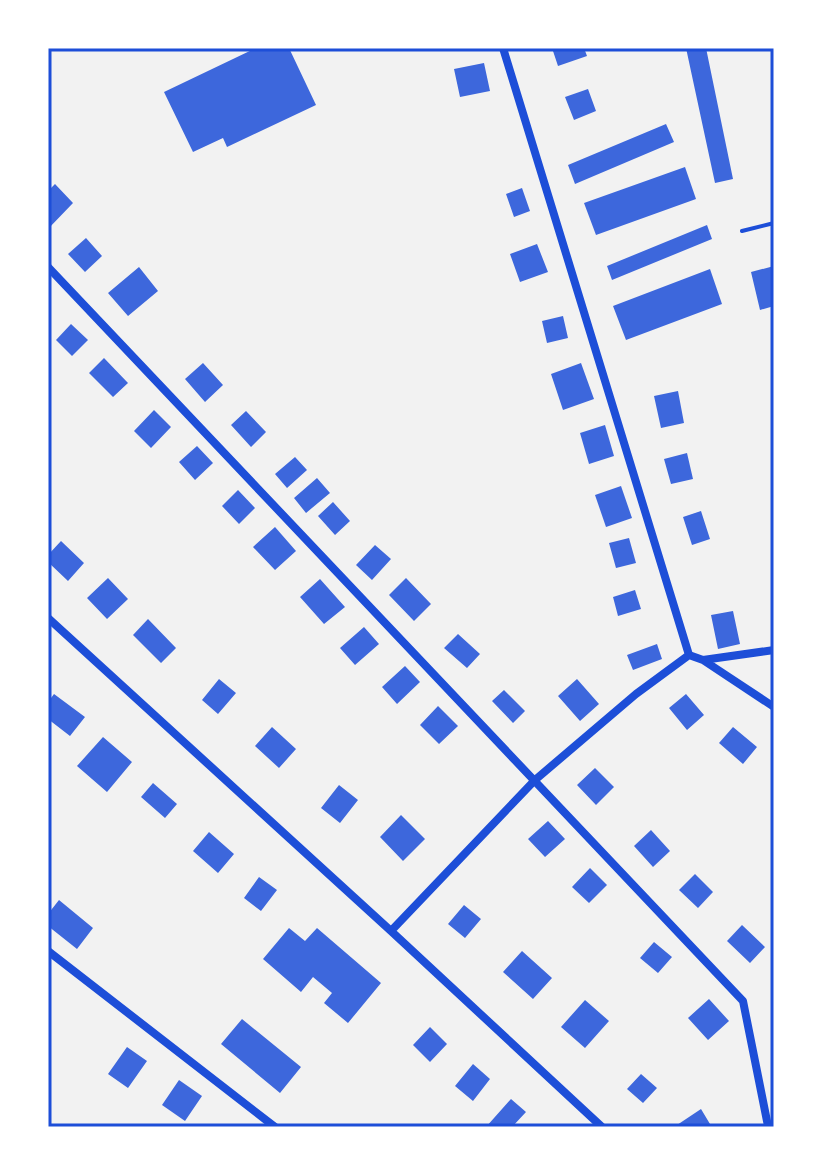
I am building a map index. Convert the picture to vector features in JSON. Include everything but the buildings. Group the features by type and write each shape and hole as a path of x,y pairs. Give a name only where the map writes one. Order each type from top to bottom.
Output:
{"street":[{"path":"503,48 689,655"},
{"path":"48,267 743,1001 767,1126 774,1125"},
{"path":"48,618 602,1127"},
{"path":"703,660 774,650"},
{"path":"689,655 703,660 774,707"},
{"path":"391,931 535,780 636,694 689,655"},
{"path":"48,951 275,1127"}],"lane":[{"path":"742,231 774,223"}]}
